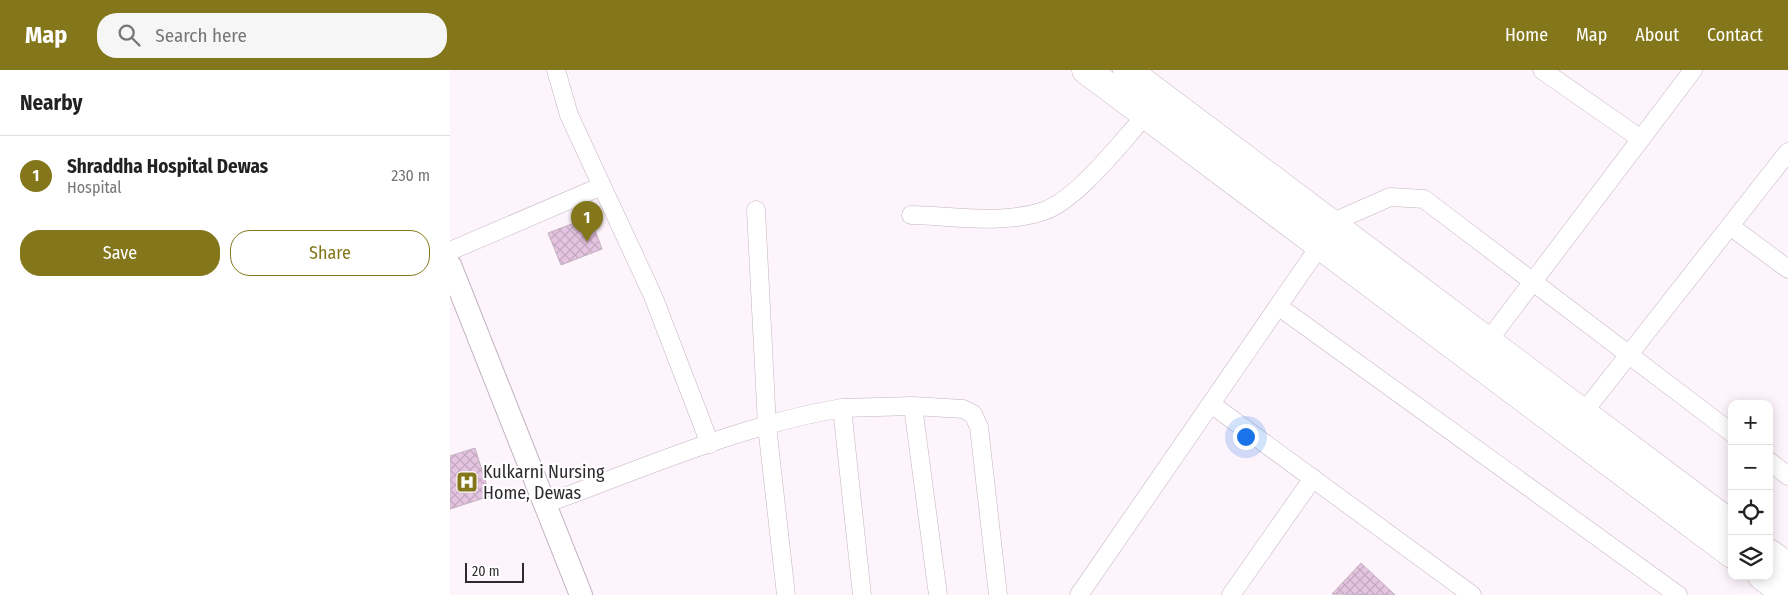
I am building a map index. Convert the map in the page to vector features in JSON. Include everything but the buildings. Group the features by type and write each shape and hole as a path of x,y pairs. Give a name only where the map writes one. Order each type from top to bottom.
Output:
{"main road":[{"path":"1086,70 1146,115 1488,341 1728,522"},
{"path":"1127,70 1326,234 1728,551"},
{"path":"1773,556 1788,567"},
{"path":"1767,580 1787,595"}],"street":[{"path":"556,70 569,115 653,296 710,444"},
{"path":"1542,70 1641,138"},
{"path":"1488,341 1693,70"},
{"path":"911,215 1008,218 1044,210 1071,195 1146,115"},
{"path":"1583,413 1788,152"},
{"path":"450,251 602,186"},
{"path":"1079,595 1326,234 1390,196 1424,199 1628,356 1728,430"},
{"path":"756,210 767,426 786,595"},
{"path":"1730,226 1788,269"},
{"path":"450,265 581,595"},
{"path":"1278,306 1678,595"},
{"path":"1211,404 1313,478 1462,592"},
{"path":"545,504 710,444 808,413 842,408 913,406 963,409 973,414 979,427 998,595"},
{"path":"913,406 938,595"},
{"path":"842,408 862,595"},
{"path":"1773,465 1788,476"},
{"path":"1231,595 1313,478"}],"place":[{"name":"Shraddha Hospital Dewas","path":"587,242"},
{"name":"Kulkarni Nursing Home, Dewas","path":"467,482"}]}
